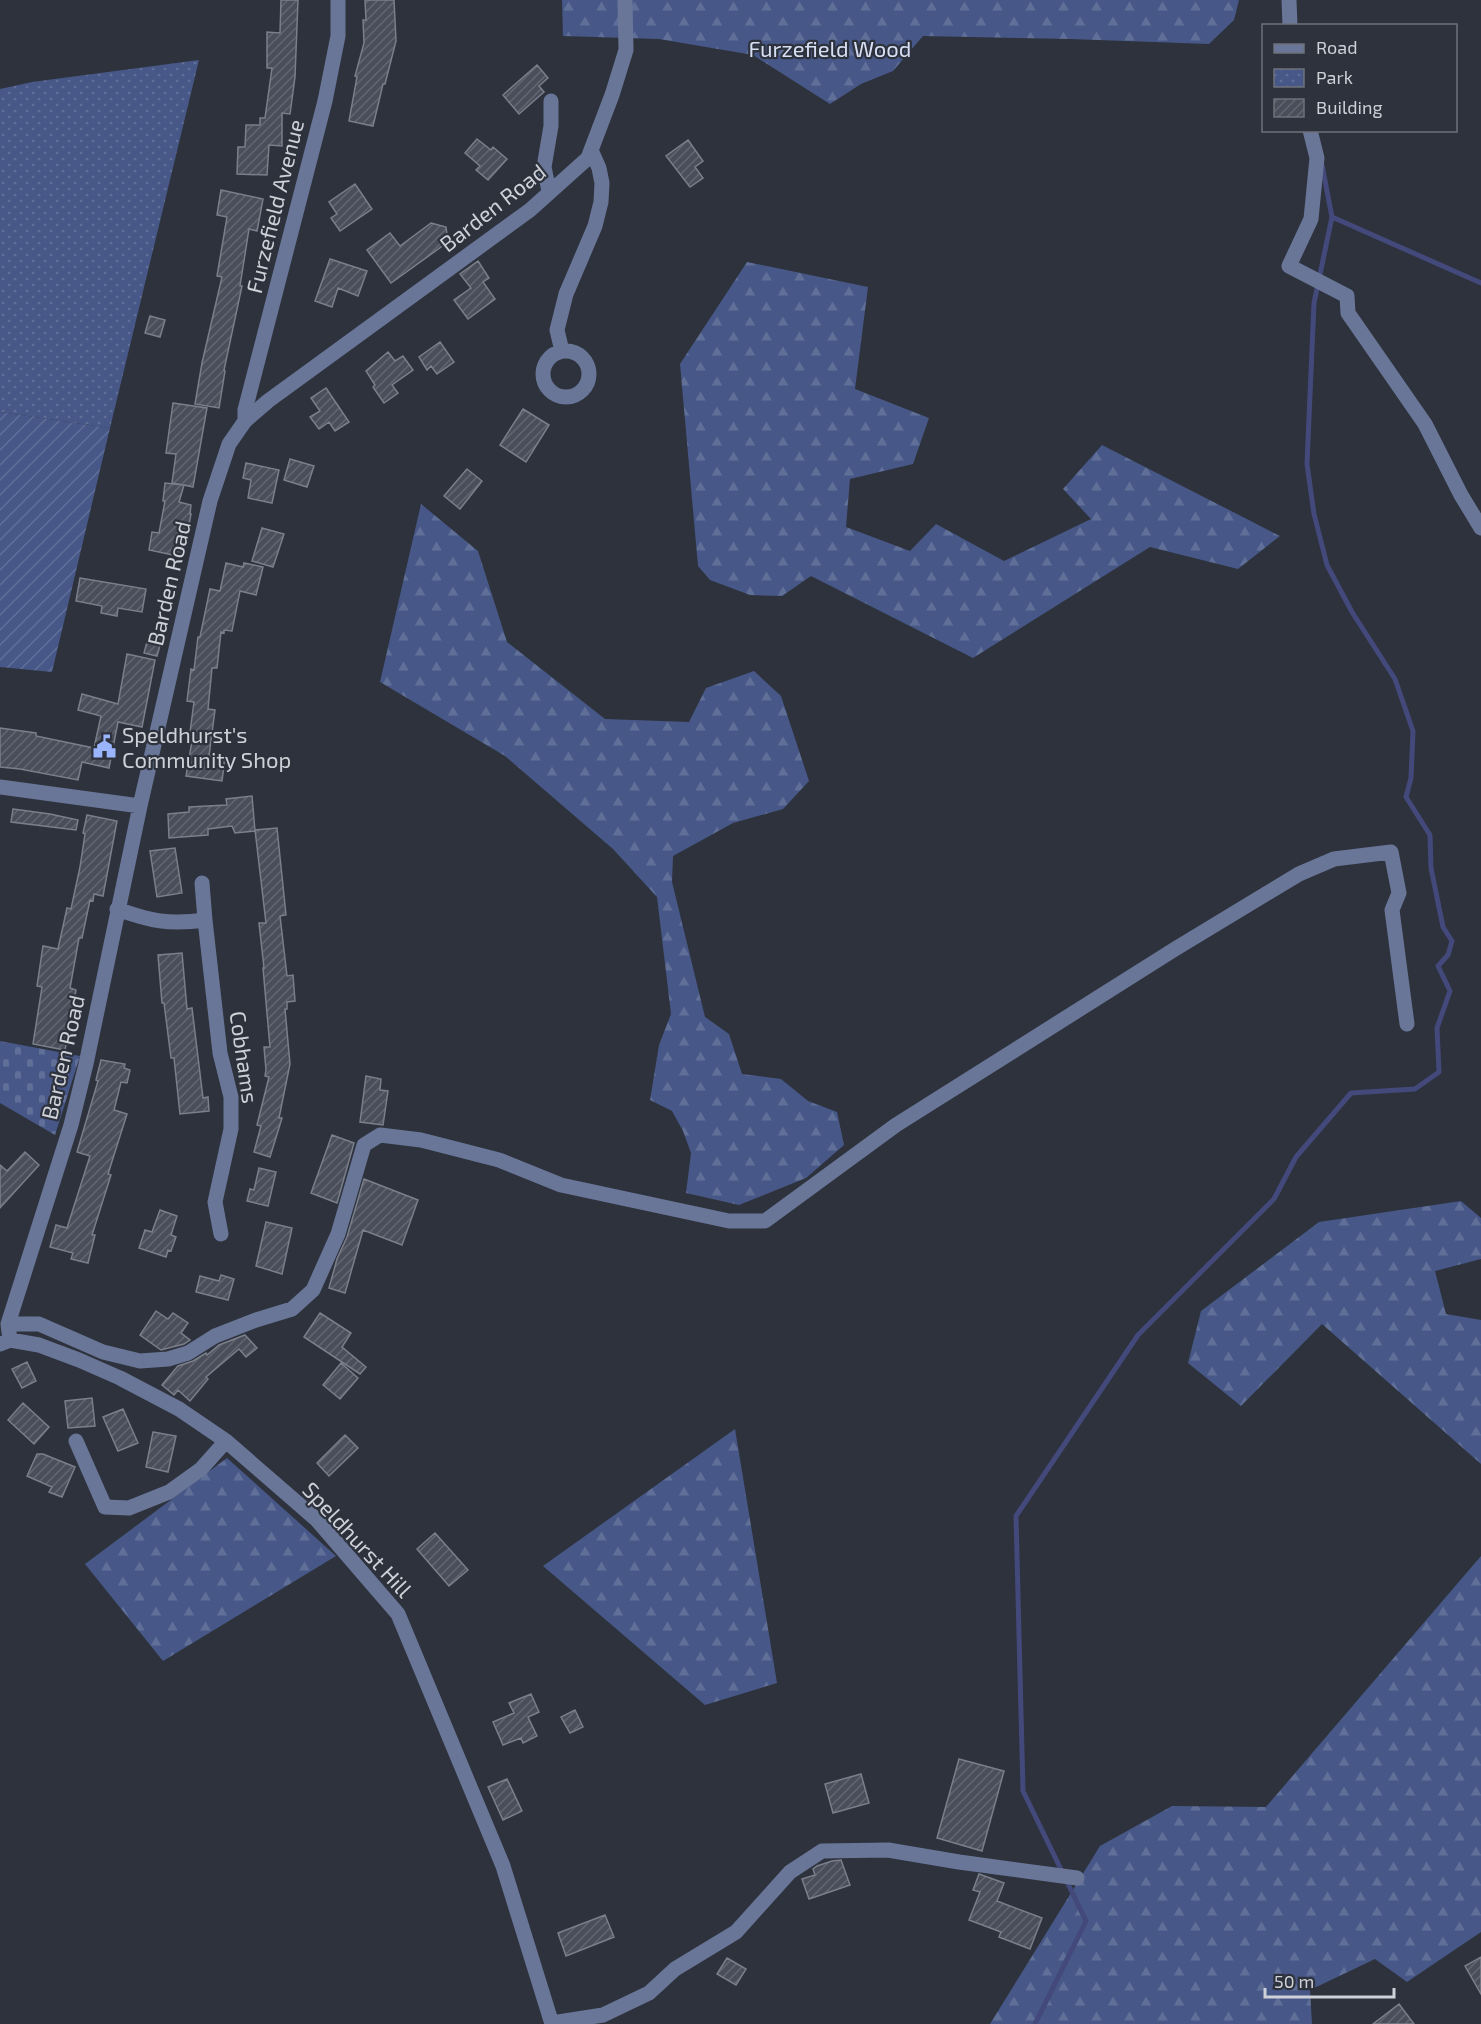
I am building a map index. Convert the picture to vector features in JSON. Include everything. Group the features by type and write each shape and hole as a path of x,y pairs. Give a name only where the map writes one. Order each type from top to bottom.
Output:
{"street":[{"name":"Furzefield Avenue","path":"245,421 245,410 324,101 338,36 338,0"},
{"name":"Barden Road","path":"5,1342 8,1324 71,1125 86,1064 117,909 210,501 229,444 245,421 268,401 530,210 588,158 626,50 625,0"},
{"path":"1289,0 1290,24"},
{"path":"549,192 544,167 551,126 551,101"},
{"path":"1310,132 1317,158 1311,219 1289,266 1347,296 1348,313 1425,424 1461,495 1481,528"},
{"path":"562,351 557,330 564,303 595,226 601,202 602,183 599,168 591,150"},
{"path":"0,787 140,806"},
{"path":"8,1324 39,1324 103,1352 140,1362 168,1359 188,1353 215,1336 292,1309 313,1290 333,1244 364,1145 380,1135 421,1140 500,1160 561,1185 729,1221 765,1221 906,1118 1184,943 1299,874 1334,859 1391,852 1399,893 1392,910 1407,1024"},
{"name":"Cobhams","path":"202,882 220,1053 231,1097 231,1130 215,1202 221,1234"},
{"path":"117,909 148,920 181,923 205,920"},
{"name":"Speldhurst Hill","path":"5,1342 39,1344 120,1378 179,1409 226,1441 317,1520 398,1614 503,1866 552,2023"},
{"path":"76,1441 105,1507 129,1508 169,1492 201,1469 226,1441"},
{"path":"552,2023 603,2015 649,1994 675,1970 736,1932 790,1872 822,1851 888,1850 1077,1878"}],"green space":[{"name":"Furzefield Wood","path":"562,0 1239,0 1234,20 1209,44 923,36 893,71 861,84 830,104 753,55 659,39 563,36"},
{"path":"199,60 110,428 0,412 0,89 32,82"},
{"path":"747,262 868,287 855,389 929,418 913,464 850,479 846,527 910,551 936,524 1004,561 1091,519 1063,489 1102,445 1280,536 1238,569 1150,547 973,658 811,576 782,596 750,595 710,580 698,566 680,364"},
{"path":"0,412 110,428 52,672 0,667"},
{"path":"421,504 478,551 507,642 605,719 689,722 706,688 754,671 781,696 809,781 783,809 733,823 673,856 672,882 705,1017 729,1034 742,1074 781,1079 808,1101 837,1112 844,1145 806,1178 739,1205 686,1193 691,1153 683,1131 672,1111 650,1100 659,1045 671,1014 657,897 613,849 505,756 380,682"},
{"path":"0,1041 80,1056 55,1135 0,1103"},
{"path":"1461,1201 1481,1218 1481,1259 1435,1271 1446,1314 1481,1320 1481,1464 1322,1324 1241,1406 1188,1363 1201,1311 1319,1222"},
{"path":"735,1429 777,1683 705,1705 543,1566"},
{"path":"227,1458 336,1556 163,1661 85,1564"},
{"path":"1481,1556 1481,1932 1407,1982 1375,1959 1310,1990 1312,2024 990,2024 1100,1846 1172,1806 1266,1807"}],"building":[{"path":"281,0 298,0 295,77 290,114 282,113 282,146 269,145 267,175 237,174 238,147 245,147 246,125 260,125 260,118 265,118 272,68 267,68 267,32 280,33"},
{"path":"365,0 394,0 396,41 373,126 349,121 357,77 355,76 364,43"},
{"path":"537,65 548,78 539,86 544,92 519,114 503,95"},
{"path":"477,139 491,150 493,147 507,159 488,180 476,170 480,166 465,153"},
{"path":"688,140 703,161 695,167 703,178 690,187 666,156"},
{"path":"355,184 372,209 340,231 331,218 337,214 329,202"},
{"path":"221,190 263,199 257,231 249,229 240,286 242,286 224,370 219,408 195,404 222,277 217,276 227,217 217,215"},
{"path":"431,223 446,227 448,242 391,283 367,250 390,233 400,246"},
{"path":"330,259 367,271 358,296 338,288 332,307 315,301"},
{"path":"478,261 489,278 483,282 495,299 468,319 454,300 471,288 460,274"},
{"path":"150,316 165,320 160,337 145,333"},
{"path":"440,342 454,362 437,374 431,366 427,370 419,357"},
{"path":"388,352 395,361 403,356 413,370 392,385 398,393 384,403 366,371"},
{"path":"326,388 349,422 335,431 329,422 319,429 310,417 320,411 311,398"},
{"path":"173,403 207,408 193,487 184,485 179,502 191,505 183,557 149,550 152,532 159,533 165,501 163,501 165,483 183,485 172,483 176,454 166,453"},
{"path":"523,409 549,425 526,462 500,445"},
{"path":"290,459 314,466 307,487 284,480"},
{"path":"246,463 279,470 272,503 248,498 251,480 243,478"},
{"path":"467,469 482,481 460,509 444,496"},
{"path":"262,528 284,534 273,567 252,561"},
{"path":"226,563 243,567 244,563 263,567 256,595 240,591 232,631 221,632 217,668 212,668 208,709 215,710 209,756 225,758 222,781 186,776 192,741 189,740 194,702 187,701 191,669 194,670 198,637 200,637 210,589 220,591"},
{"path":"80,578 146,589 142,612 118,608 117,616 101,613 102,606 76,601"},
{"path":"149,635 162,638 157,656 144,653"},
{"path":"127,654 155,660 142,727 118,722 109,768 82,762 78,780 0,767 0,728 36,733 36,736 94,748 101,716 78,710 82,694 118,704"},
{"path":"252,796 255,831 235,833 232,826 208,829 208,835 169,838 168,814 189,812 189,807 227,805 226,799"},
{"path":"13,809 78,820 76,830 11,822"},
{"path":"87,815 117,821 103,896 94,894 93,901 90,900 82,938 79,938 70,988 76,990 65,1050 33,1044 42,987 37,986 43,946 58,949 67,908 71,909 80,867"},
{"path":"277,828 286,915 280,916 287,976 293,975 295,1001 287,1002 287,1009 285,1009 290,1064 279,1118 282,1118 270,1157 254,1152 261,1126 257,1125 269,1077 265,1076 264,1047 270,1047 259,923 266,923 255,830"},
{"path":"175,848 182,893 157,897 150,851"},
{"path":"182,953 187,1009 192,1008 203,1098 208,1097 209,1111 180,1114 174,1058 171,1058 164,1003 162,1003 158,955"},
{"path":"101,1060 125,1064 124,1068 130,1070 127,1083 121,1082 114,1110 127,1114 92,1235 95,1235 88,1263 71,1259 73,1253 50,1247 56,1225 67,1228 90,1156 77,1152 98,1081 96,1080"},
{"path":"366,1076 381,1079 380,1090 388,1091 383,1125 360,1122"},
{"path":"332,1135 354,1143 337,1203 311,1193"},
{"path":"25,1152 39,1165 0,1208 0,1165 7,1171"},
{"path":"259,1168 276,1172 268,1206 247,1201 250,1189 254,1190"},
{"path":"364,1179 418,1200 402,1245 363,1230 345,1293 329,1288"},
{"path":"160,1210 177,1216 171,1235 176,1237 166,1257 139,1248 145,1230 152,1232"},
{"path":"266,1222 292,1228 282,1274 256,1266"},
{"path":"221,1275 234,1279 228,1300 196,1292 200,1276 219,1281"},
{"path":"156,1311 168,1319 173,1313 188,1323 181,1333 190,1340 184,1344 161,1350 140,1335"},
{"path":"320,1313 351,1333 342,1347 366,1367 360,1374 304,1337"},
{"path":"245,1335 257,1348 246,1357 239,1349 206,1377 208,1379 190,1401 178,1390 174,1395 162,1385 178,1366 206,1353 207,1355 219,1345"},
{"path":"27,1362 36,1381 22,1388 12,1369"},
{"path":"341,1363 358,1378 340,1399 323,1385"},
{"path":"92,1398 95,1426 68,1428 65,1401"},
{"path":"23,1403 49,1427 34,1444 8,1420"},
{"path":"123,1409 138,1443 118,1451 103,1417"},
{"path":"153,1432 176,1436 168,1472 146,1467"},
{"path":"345,1435 358,1448 329,1476 317,1463"},
{"path":"37,1454 43,1454 75,1467 62,1497 49,1492 52,1487 27,1476"},
{"path":"435,1533 468,1570 449,1586 417,1549"},
{"path":"531,1694 539,1712 528,1717 537,1736 523,1743 521,1738 503,1745 493,1722 514,1713 509,1703"},
{"path":"575,1710 583,1727 570,1733 561,1717"},
{"path":"959,1759 1004,1771 982,1851 937,1838"},
{"path":"861,1774 869,1803 833,1813 825,1784"},
{"path":"507,1779 522,1811 503,1820 488,1787"},
{"path":"841,1860 850,1885 809,1899 802,1879 815,1875 813,1869 817,1866"},
{"path":"979,1874 1004,1883 997,1901 1042,1918 1030,1949 999,1937 1001,1932 969,1920 980,1892 973,1890"},
{"path":"605,1915 614,1937 566,1956 558,1933"},
{"path":"1481,1957 1481,1994 1465,1966"},
{"path":"727,1958 746,1969 736,1985 717,1974"},
{"path":"1399,2004 1414,2024 1373,2024"}],"waterway":[{"path":"1035,2024 1086,1921 1023,1791 1016,1516 1138,1335 1274,1199 1296,1157 1351,1093 1415,1089 1439,1072 1437,1028 1450,991 1438,966 1448,955 1452,941 1443,927 1431,868 1430,835 1406,797 1411,778 1413,731 1395,679 1352,612 1327,565 1314,514 1307,464 1314,303 1332,217 1322,165"},
{"path":"1332,217 1481,283"}],"place":[{"name":"Speldhurst's Community Shop","path":"104,747"}]}
